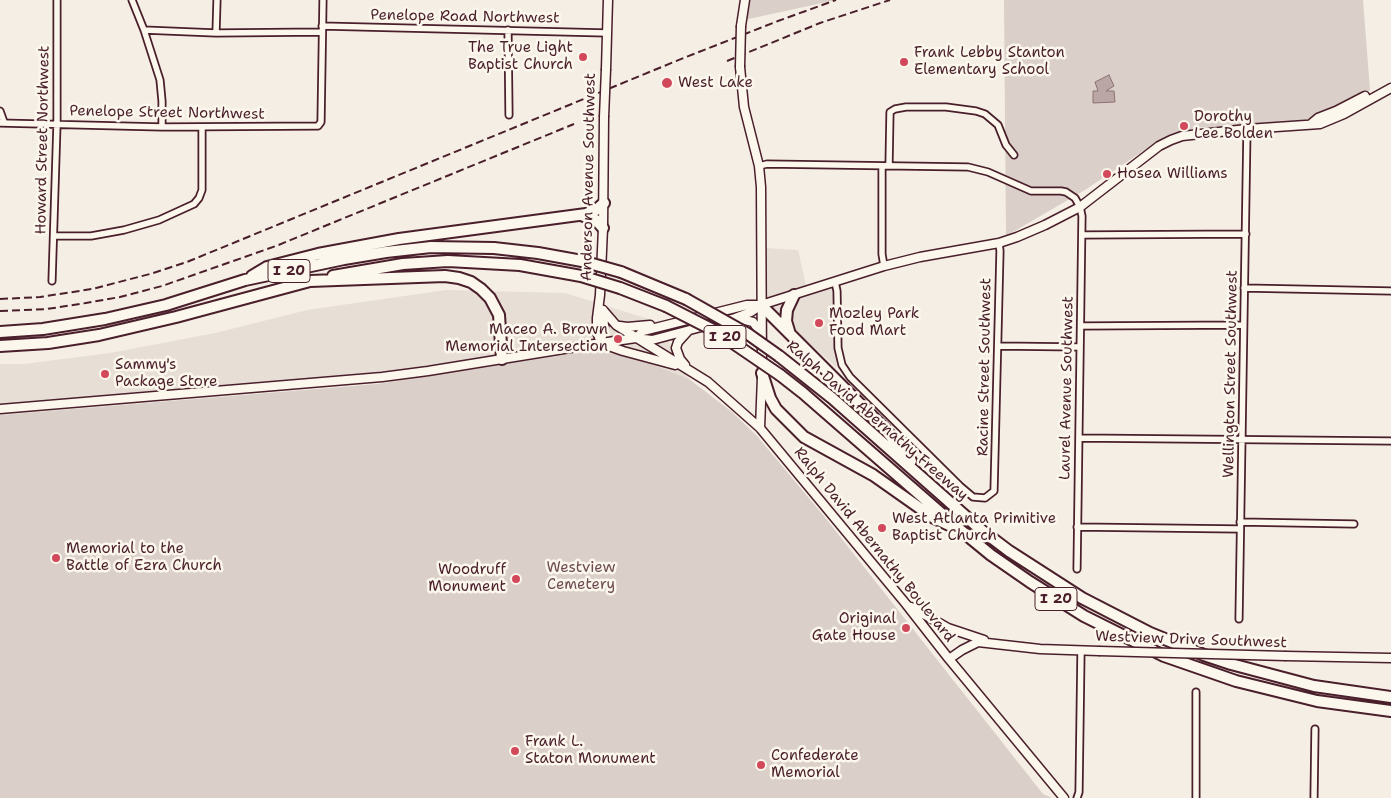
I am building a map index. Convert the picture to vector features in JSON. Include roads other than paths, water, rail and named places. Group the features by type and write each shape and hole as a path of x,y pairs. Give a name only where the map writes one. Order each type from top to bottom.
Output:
{"highway":[{"path":"244,280 267,267 318,254 400,239 580,215 591,212 604,203"},
{"path":"580,215 596,220 604,228"},
{"name":"Ralph David Abernathy Freeway","path":"0,332 43,329 105,319 166,305 244,280 365,255 431,247 502,248 582,261 620,272 686,299 748,334 832,398 944,499 1009,551 1082,598 1150,633 1204,655 1281,678 1334,690 1391,697"},
{"name":"Ralph David Abernathy Freeway","path":"310,281 375,268 448,261 520,265 581,276 620,288 666,306 717,332 780,375 991,555 1084,616 1164,656 1236,681 1292,696 1391,711"},
{"path":"310,281 438,276 465,280 476,285 485,293 499,315 502,360"},
{"name":"I 20","path":"0,346 48,343 99,335 176,317 310,281"},
{"path":"789,331 786,321 787,310 794,295"},
{"path":"762,304 885,429 925,480"},
{"path":"762,373 770,398 776,409 804,437 873,475 934,518 958,528"}],"main road":[{"name":"Anderson Avenue Southwest","path":"601,343 597,332 604,228 604,117 608,0"},
{"path":"745,0 741,26 740,67 744,107 759,166 761,187 762,373 760,428"},
{"path":"1312,123 1318,118 1391,83"},
{"path":"636,338 643,330 747,305 762,304 884,266 920,257 999,243 1045,225 1080,206 1159,146 1171,140 1182,136 1247,129 1312,123 1320,124 1391,88"},
{"name":"Anderson Avenue Southwest","path":"600,295 604,326 601,343"},
{"path":"616,325 627,327 651,324 746,301 762,304"},
{"path":"0,409 382,377 636,338 652,340 735,318 751,312 762,304"},
{"name":"Ralph David Abernathy Boulevard","path":"603,310 616,325 708,382 730,399 760,428 1064,798"},
{"path":"735,318 753,322 759,328 761,334"},
{"path":"687,369 680,359 676,348 678,342 688,331"},
{"path":"601,343 687,369"},
{"name":"Westview Drive Southwest","path":"906,604 948,628 990,643"},
{"path":"927,631 936,622"},
{"name":"Westview Drive Southwest","path":"949,659 978,642 1025,648 1081,651 1391,658"}],"street":[{"name":"Howard Street Northwest","path":"52,281 57,124 57,0"},
{"path":"132,0 160,80 162,127"},
{"path":"216,33 217,0"},
{"path":"322,29 323,0"},
{"name":"Penelope Street Northwest","path":"2,123 162,127 316,127 321,122 322,29"},
{"name":"Penelope Road Northwest","path":"144,30 216,33 322,29 508,30 607,33"},
{"path":"508,30 509,115"},
{"path":"889,166 890,112 906,107 946,107 976,110 985,114 998,125 1006,145 1014,155"},
{"path":"0,111 2,123"},
{"path":"54,236 91,236 124,230 159,220 194,204 202,190 202,127"},
{"name":"Wellington Street Southwest","path":"1239,619 1247,129"},
{"path":"759,166 767,164 968,168 988,172 1031,191 1066,192 1075,198 1080,206"},
{"path":"882,166 882,254 884,266"},
{"name":"Laurel Avenue Southwest","path":"1077,569 1082,235 1080,206"},
{"path":"1082,235 1246,234"},
{"name":"Racine Street Southwest","path":"835,282 837,291 838,348 840,359 850,377 973,497 985,498 994,491 999,243"},
{"path":"1244,288 1391,291"},
{"path":"1081,326 1243,325"},
{"path":"998,346 1080,347"},
{"path":"1079,438 1391,442"},
{"path":"1240,522 1354,524"},
{"path":"1077,527 1240,529"},
{"path":"1077,798 1079,792 1081,651"},
{"path":"1196,692 1196,798"},
{"path":"1314,729 1314,798"}],"railway":[{"path":"0,299 40,297 92,289 187,262 686,57 836,0"},
{"path":"727,61 820,23 890,0"},
{"path":"0,311 47,309 86,303 120,297 162,286 276,246 574,124"}],"place":[{"name":"The True Light Baptist Church","path":"583,57"},
{"name":"Frank Lebby Stanton Elementary School","path":"904,62"},
{"name":"West Lake","path":"667,83"},
{"name":"Dorothy Lee Bolden","path":"1184,126"},
{"name":"Hosea Williams","path":"1107,174"},
{"name":"Mozley Park Food Mart","path":"819,323"},
{"name":"Maceo A. Brown Memorial Intersection","path":"618,339"},
{"name":"Sammy's Package Store","path":"105,374"},
{"name":"West Atlanta Primitive Baptist Church","path":"882,528"},
{"name":"Memorial to the Battle of Ezra Church","path":"56,558"},
{"name":"Woodruff Monument","path":"516,579"},
{"name":"Original Gate House","path":"906,628"},
{"name":"Frank L. Staton Monument","path":"515,751"},
{"name":"Confederate Memorial","path":"761,765"}],"park label":[{"name":"Westview Cemetery","path":"581,576"}]}
